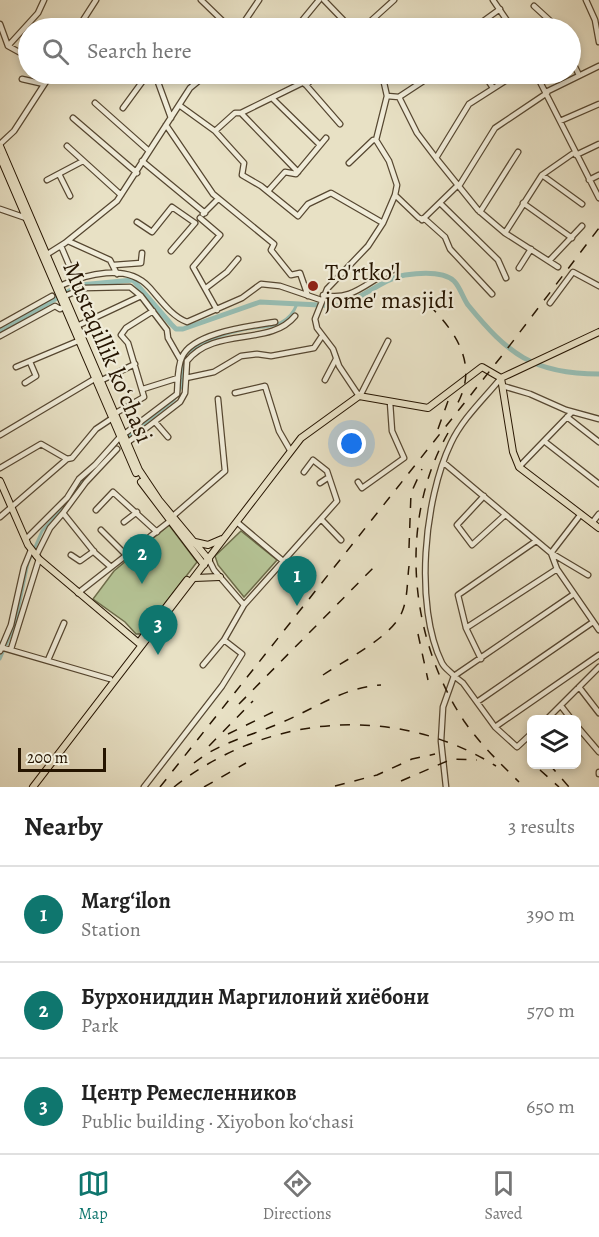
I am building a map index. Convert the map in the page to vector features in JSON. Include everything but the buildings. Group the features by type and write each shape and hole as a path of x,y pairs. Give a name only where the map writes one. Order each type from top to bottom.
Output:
{"main road":[{"name":"Mustaqillik koʻchasi","path":"0,145 78,341 98,379"},
{"name":"Mustaqillik koʻchasi","path":"0,157 26,219 45,256"},
{"name":"Mustaqillik koʻchasi","path":"61,296 77,326 127,448 143,477 173,521 205,561"},
{"path":"501,378 599,332"},
{"path":"33,787 140,644 238,523 290,450 301,438 360,396 428,408 477,369 486,367 501,378 513,452 519,466 599,528"},
{"path":"0,481 32,550 78,593 140,644"},
{"name":"Mustaqillik koʻchasi","path":"173,521 192,541 205,561"},
{"path":"192,541 208,545 227,536"},
{"path":"29,787 110,679 205,561"},
{"path":"193,578 220,577"}],"street":[{"path":"33,18 44,0"},
{"path":"85,18 96,0"},
{"path":"201,0 220,18"},
{"path":"247,18 259,0"},
{"path":"305,18 322,0 341,18"},
{"path":"374,18 394,0"},
{"path":"493,0 506,18"},
{"path":"586,0 595,20 599,42"},
{"path":"534,6 547,18"},
{"path":"488,18 500,9"},
{"path":"0,24 8,46 18,52"},
{"path":"8,46 18,35"},
{"path":"581,74 599,66"},
{"path":"0,145 14,131 44,84"},
{"path":"123,108 141,84"},
{"path":"159,84 171,118"},
{"path":"45,256 68,241 121,195 190,88 195,84"},
{"path":"215,131 235,112 241,113 304,84 340,124"},
{"path":"360,396 315,323 321,300 332,282 368,246 383,223 395,195 397,185 389,161 376,140 387,96 384,84"},
{"path":"387,96 399,97 419,84"},
{"path":"490,84 493,88"},
{"path":"436,158 469,104 500,84"},
{"path":"542,84 599,198"},
{"path":"422,220 459,185 495,128 546,92 562,84"},
{"path":"399,97 417,133 480,212 505,233 558,267"},
{"path":"273,99 320,145"},
{"path":"95,103 149,151"},
{"path":"560,121 599,104"},
{"path":"179,105 215,131 244,163 242,175 268,191 298,216 308,204 331,193 383,223"},
{"path":"241,113 298,172"},
{"path":"73,118 137,173"},
{"path":"166,125 218,199 274,244 271,250 291,276 300,273 308,296"},
{"path":"268,191 285,172 293,176 298,172 326,138"},
{"path":"349,163 373,140 376,140"},
{"path":"505,233 542,176 575,154 599,144"},
{"path":"67,146 121,195"},
{"path":"480,212 518,152"},
{"path":"47,180 83,161"},
{"path":"142,161 205,213"},
{"path":"59,174 70,196"},
{"path":"589,180 599,175"},
{"path":"542,176 582,204"},
{"path":"395,195 445,237 450,249 492,294"},
{"path":"171,251 218,199"},
{"path":"440,203 498,260 506,278"},
{"path":"523,203 572,238"},
{"path":"137,222 152,232 172,207 195,223"},
{"path":"0,208 26,219"},
{"path":"200,218 220,235 193,267 217,310"},
{"path":"549,261 582,226"},
{"path":"68,241 114,265 141,263 142,253"},
{"path":"60,246 75,279"},
{"path":"519,268 531,249"},
{"path":"206,288 227,272 238,259"},
{"path":"114,265 117,274"},
{"path":"0,336 55,306 59,309 61,296 75,279 106,273 132,275 141,279 184,322 191,322 242,298 261,284 280,286 321,300 347,297 358,292 374,279 393,270"},
{"path":"549,303 573,272 599,286"},
{"path":"0,325 61,296 84,288 127,286 141,296 167,330 168,338 180,359"},
{"path":"77,326 141,296"},
{"path":"0,518 10,506 67,459 77,454 96,429 112,416 143,398 128,343 121,335 126,327 153,312"},
{"path":"127,448 180,402 185,393 186,364 198,351 229,339 272,332 295,316"},
{"path":"110,679 11,649 0,648 12,625 24,567 32,550 82,475 95,465 121,436 177,394 180,359 189,348 206,338 252,324 275,322"},
{"path":"186,378 214,372 241,356 257,354 271,356 314,348 322,336"},
{"path":"16,368 39,355 78,341"},
{"path":"360,396 388,341"},
{"path":"325,380 336,359"},
{"path":"25,383 36,376 29,360"},
{"path":"0,435 98,379 135,364"},
{"path":"142,389 178,378"},
{"path":"501,378 462,424 444,463 436,489 428,538 424,588 426,609 441,662 477,702 495,728 517,747 527,737"},
{"path":"235,393 265,386 279,431 290,450"},
{"path":"503,386 530,394 572,412 599,419"},
{"path":"78,593 173,521 225,471 218,399"},
{"path":"358,482 362,488 404,458 392,431 390,402"},
{"path":"519,466 572,412"},
{"path":"567,417 599,442"},
{"path":"155,422 168,437"},
{"path":"544,441 599,484"},
{"path":"0,468 41,444 67,459"},
{"path":"11,649 32,550 86,482 117,449"},
{"path":"203,665 224,640 244,605 337,501 325,469 313,460 304,472"},
{"path":"444,463 551,553 588,575"},
{"path":"320,483 329,477"},
{"path":"96,510 113,492 157,532"},
{"path":"484,496 457,525 472,545 505,515"},
{"path":"124,522 137,512"},
{"path":"63,513 94,551 111,567"},
{"path":"551,553 580,514"},
{"path":"592,522 599,514"},
{"path":"321,519 341,540"},
{"path":"238,523 283,561"},
{"path":"101,530 126,555"},
{"path":"481,659 466,628 459,593 536,541"},
{"path":"71,555 80,561 94,551"},
{"path":"551,553 557,569 599,630"},
{"path":"205,561 244,605"},
{"path":"466,628 557,569"},
{"path":"446,787 441,741 443,707 454,676 574,594"},
{"path":"477,702 593,622"},
{"path":"48,660 64,624"},
{"path":"144,787 218,693 242,654 224,640"},
{"path":"495,728 599,655"},
{"path":"551,715 599,667"},
{"path":"579,687 599,713"},
{"path":"561,706 568,715"},
{"path":"581,731 599,752"}],"green space":[{"path":"169,525 197,562 142,634 136,634 125,622 93,599 114,571"},
{"path":"241,531 277,560 244,597 218,565 215,556"}],"waterway":[{"path":"0,330 80,285 133,280 176,329 183,329 260,302 339,306 396,277 431,274 444,276 454,281 468,305 482,322 524,358 556,370 599,374"},
{"path":"185,355 204,342 219,336 281,322 293,312 297,304"},
{"path":"127,437 174,400 181,387 183,361"},
{"path":"0,659 15,625 28,563 42,531 69,501 86,476 97,467"}],"railway":[{"path":"160,787 504,353 599,228"},
{"path":"429,305 449,328 462,352 466,378 463,392 456,406"},
{"path":"438,429 448,401"},
{"path":"448,433 432,467 422,503 417,541 417,579 422,617 431,653 445,688 464,721 483,745 519,782"},
{"path":"409,548 411,493 422,469"},
{"path":"239,704 377,564"},
{"path":"323,675 378,639 397,621 405,601 409,566"},
{"path":"418,634 428,680"},
{"path":"194,763 224,745 278,724 341,695 381,685"},
{"path":"209,746 253,701"},
{"path":"228,734 273,712"},
{"path":"174,787 210,763 249,744 290,732 332,726 374,726 416,732 457,746 496,766"},
{"path":"335,786 377,775 412,759 435,754"},
{"path":"401,781 452,759 477,760"},
{"path":"204,787 246,763"},
{"path":"553,769 569,787"},
{"path":"540,770 559,787"}],"place":[{"name":"To'rtko'l jome' masjidi","path":"313,286"},
{"name":"Бурхониддин Маргилоний хиёбони","path":"142,584"},
{"name":"Margʻilon","path":"297,606"},
{"name":"Центр Ремесленников","path":"158,655"}]}
